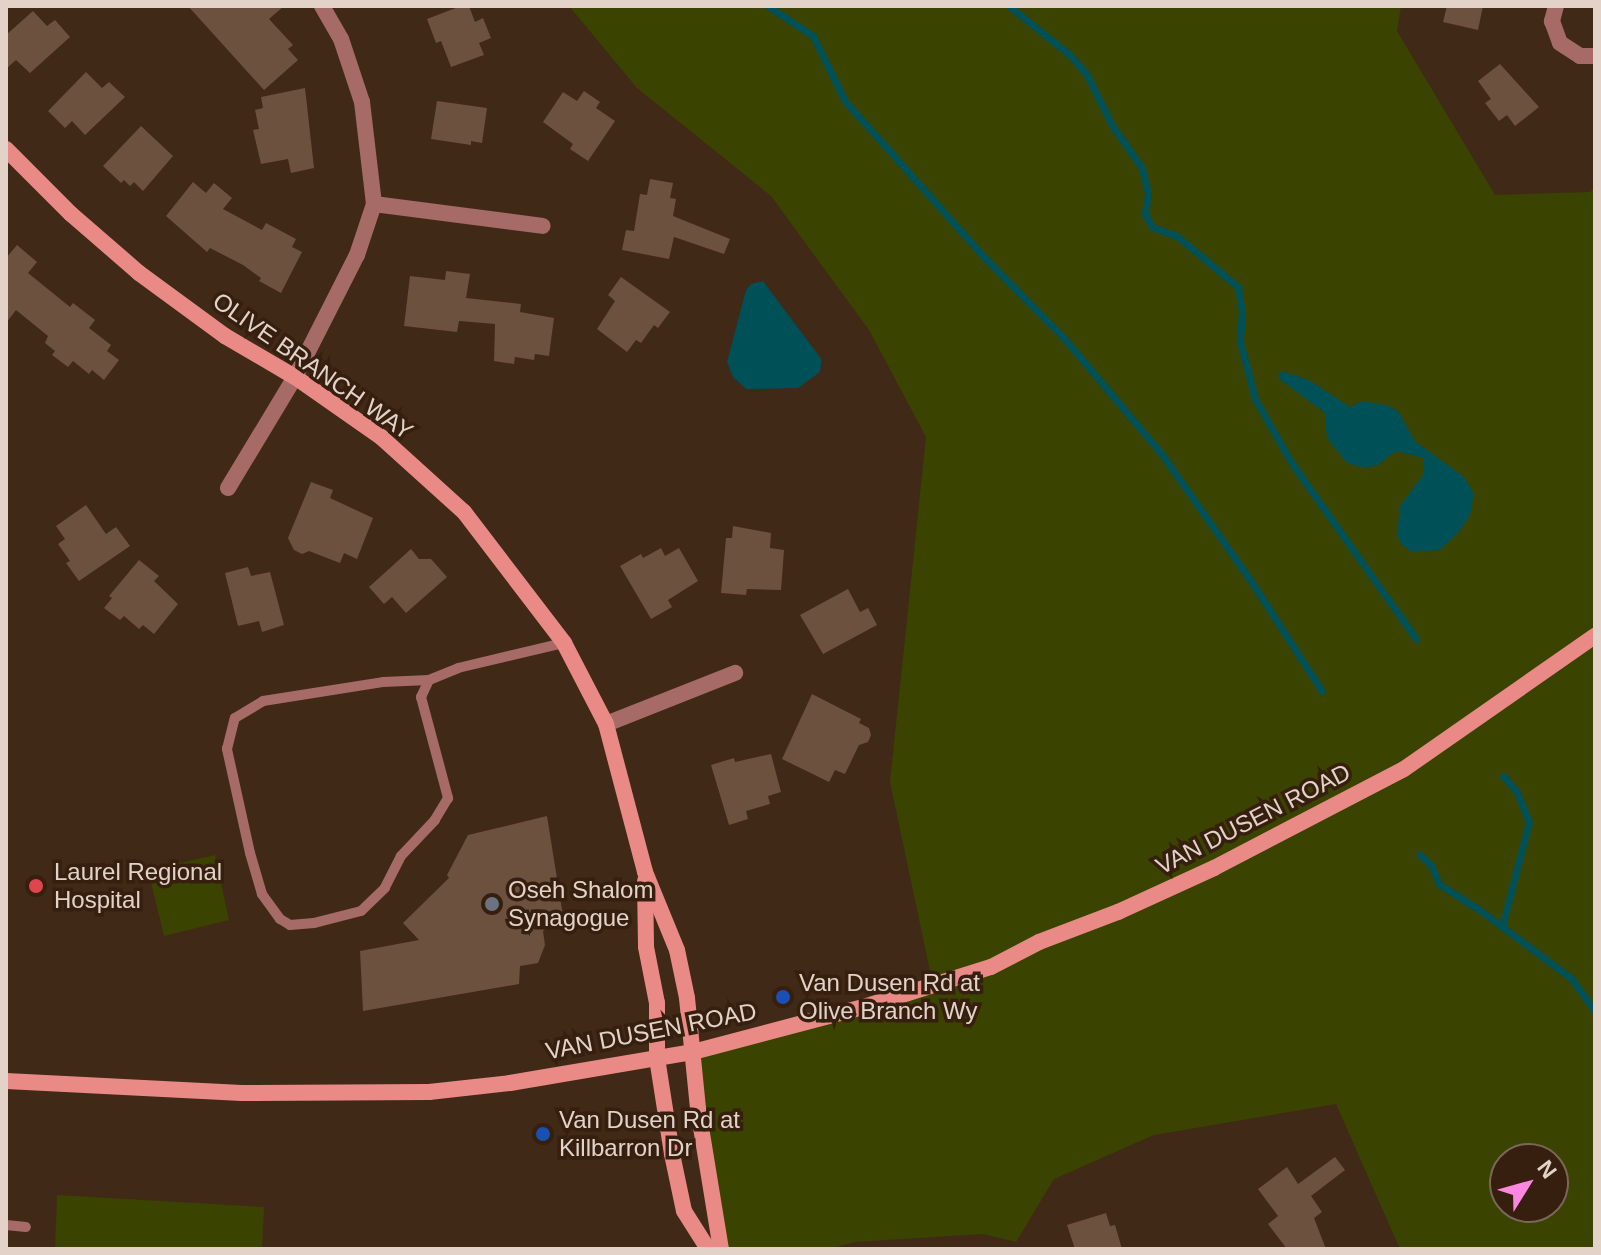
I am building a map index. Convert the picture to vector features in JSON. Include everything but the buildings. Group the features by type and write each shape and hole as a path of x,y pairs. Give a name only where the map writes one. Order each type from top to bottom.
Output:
{"street":[{"path":"228,488 295,377 357,255 374,204 362,102 341,39 322,6"},
{"path":"1556,6 1552,21 1560,43 1580,56 1595,56"},
{"name":"OLIVE BRANCH WAY","path":"6,149 71,214 139,273 225,336 295,377 381,437 464,512 564,643 606,724 645,872 677,950 721,1249"},
{"path":"374,204 543,226"},
{"name":"VAN DUSEN ROAD","path":"6,1081 242,1093 429,1092 693,1052 867,1006 991,967 1039,942 1118,912 1214,868 1404,769 1595,636"},
{"path":"606,724 735,673"},
{"name":"OLIVE BRANCH WAY","path":"645,872 646,947 657,1003 657,1058 684,1211 708,1249"}],"lane":[{"path":"429,680 421,697 448,798 435,820 401,856 385,888 361,911 314,923 290,925 280,919 262,894 250,853 227,749 235,718 263,701 383,682 429,680 458,668 564,643"},
{"path":"6,1225 26,1227"}],"green space":[{"path":"569,6 1401,6 1397,31 1495,195 1590,192 1595,188 1595,1249 1400,1249 1336,1104 1154,1135 1054,1179 1016,1242 983,1234 855,1242 828,1249 721,1249 693,1052 933,985 890,782 926,437 869,330 771,196 637,88"},
{"path":"215,855 229,920 164,936 148,870"},
{"path":"57,1195 264,1207 262,1249 55,1249"}],"water":[{"path":"763,281 822,360 820,372 798,388 746,389 733,377 727,362 746,290 751,284"},
{"path":"1281,371 1309,380 1350,407 1362,401 1386,405 1398,411 1415,441 1464,477 1474,494 1470,516 1457,534 1440,550 1412,552 1401,544 1397,535 1400,506 1423,475 1423,458 1396,451 1378,465 1364,468 1347,463 1327,438 1325,413 1278,378"}],"waterway":[{"path":"768,6 813,36 845,101 983,256 1064,338 1161,453 1251,581 1322,691"},
{"path":"1009,6 1069,54 1087,75 1112,125 1142,168 1148,194 1145,214 1152,227 1177,236 1238,287 1242,311 1240,341 1255,399 1293,465 1416,639"},
{"path":"1502,927 1529,822 1517,792 1503,776"},
{"path":"1420,855 1431,865 1439,884 1571,978 1595,1011"}],"place":[{"name":"Laurel Regional Hospital","path":"36,886"},
{"name":"Oseh Shalom Synagogue","path":"492,904"},
{"name":"Van Dusen Rd at Olive Branch Wy","path":"783,997"},
{"name":"Van Dusen Rd at Killbarron Dr","path":"543,1134"}]}
